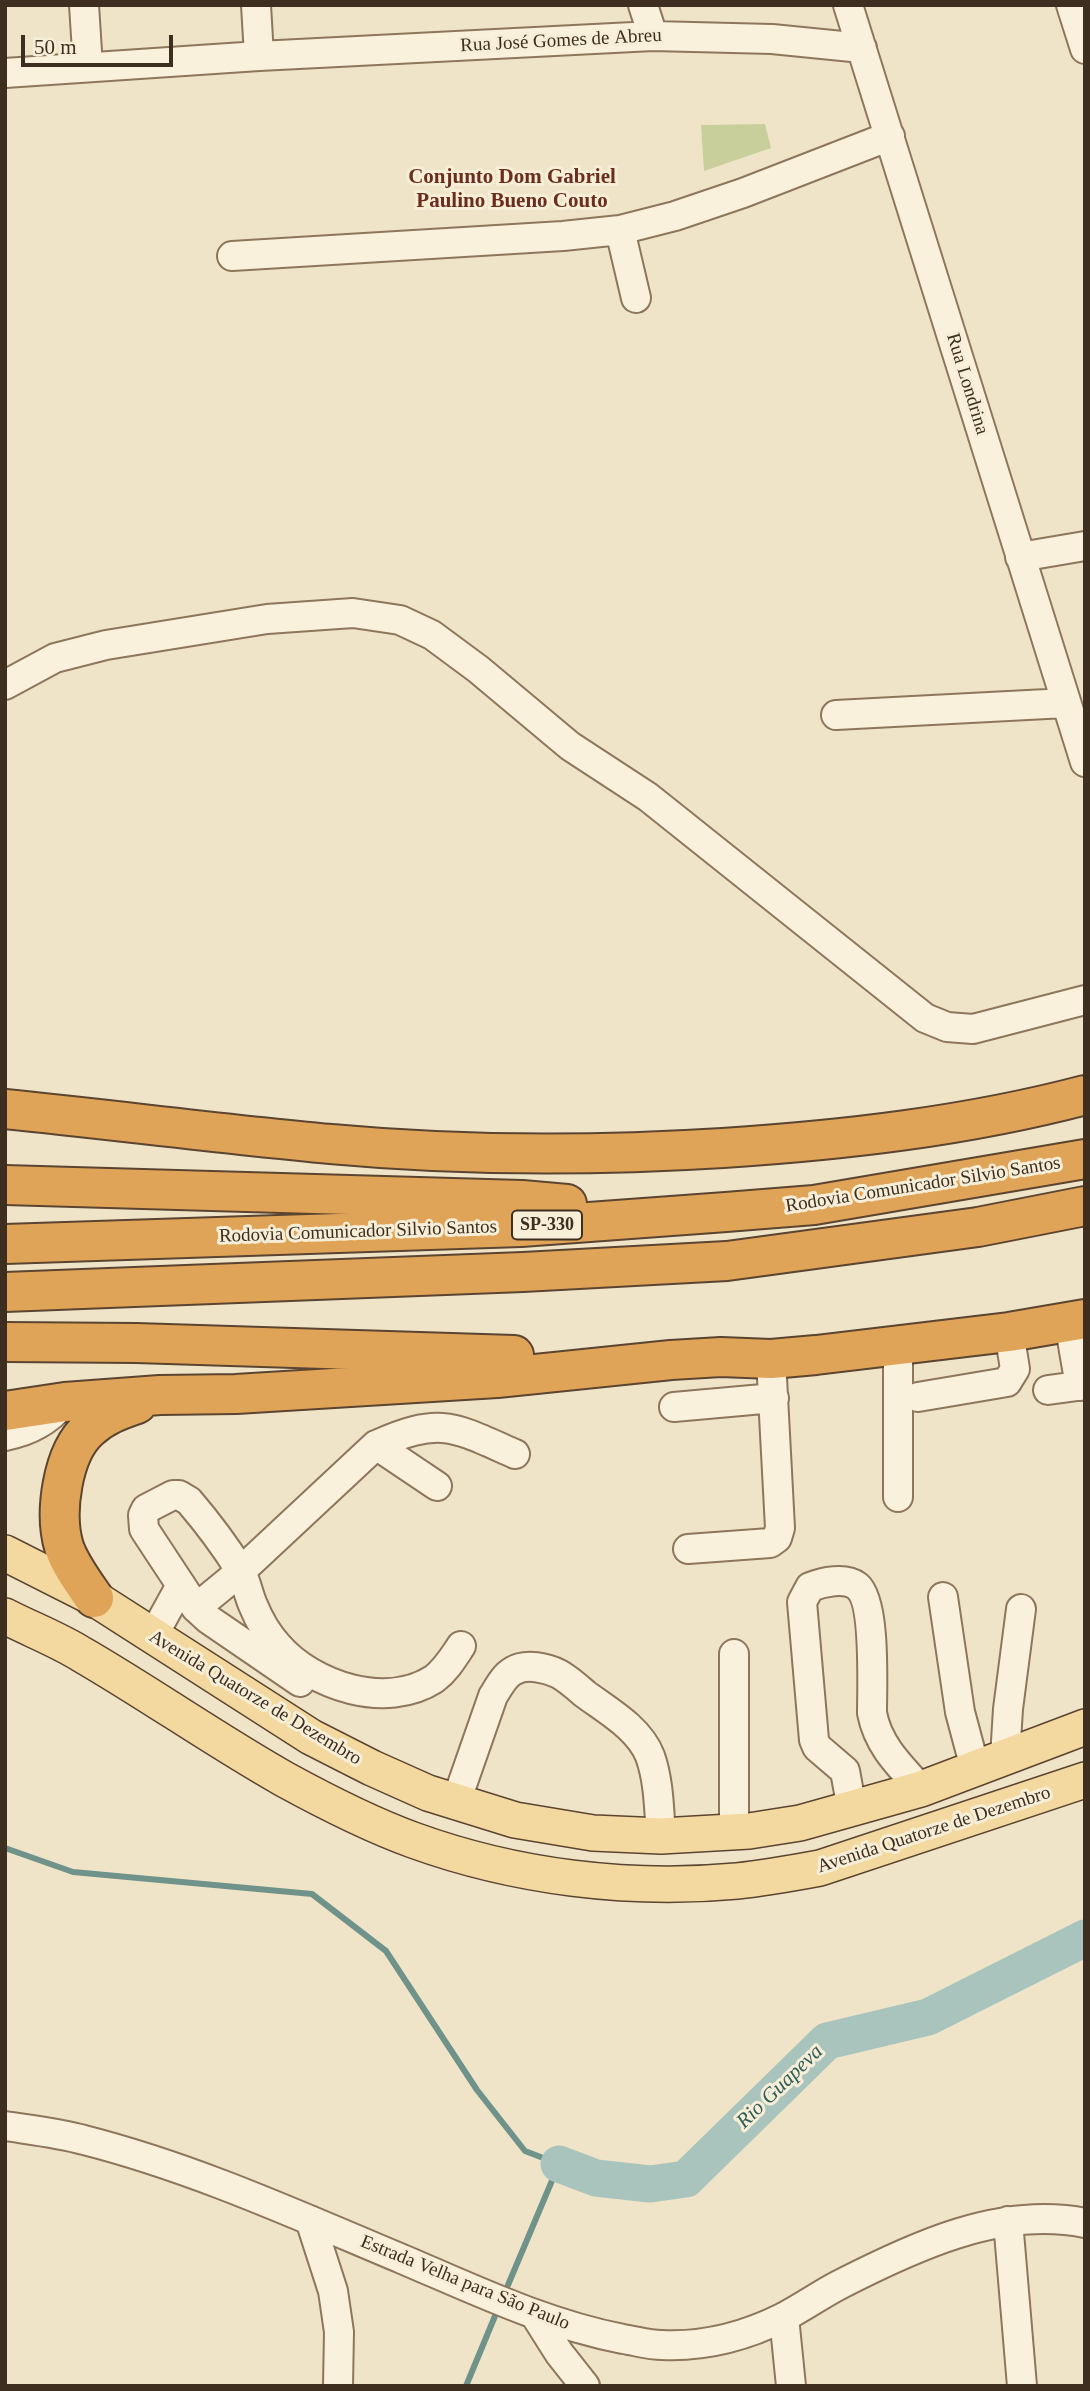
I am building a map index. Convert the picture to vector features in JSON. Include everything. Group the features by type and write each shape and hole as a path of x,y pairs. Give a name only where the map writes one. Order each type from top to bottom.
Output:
{"highway":[{"path":"5,1109 332,1144 468,1153 562,1154 792,1143 883,1133 979,1118 1085,1095"},
{"name":"Rodovia Comunicador Silvio Santos","path":"5,1244 521,1227 814,1205 1085,1159"},
{"path":"5,1185 522,1200 674,1214"},
{"path":"5,1292 523,1272 727,1261 978,1227 1085,1206"},
{"path":"5,1410 65,1402 160,1395 236,1394 497,1378 671,1360 721,1357 771,1359 898,1346 1077,1321"},
{"path":"5,1342 149,1343 671,1360"},
{"path":"94,1598 64,1547 59,1521 65,1474 74,1450 87,1430 110,1414 160,1395"}],"main road":[{"name":"Avenida Quatorze de Dezembro","path":"5,1553 94,1598 311,1737 372,1769 428,1793 515,1820 593,1833 662,1836 741,1831 800,1823 921,1789 1085,1727"},
{"name":"Avenida Quatorze de Dezembro","path":"5,1616 79,1652 284,1779 358,1817 414,1840 526,1872 612,1882 664,1884 736,1881 820,1868 1085,1780"},
{"path":"820,1868 825,1853 946,1818 979,1767"},
{"path":"526,1872 543,1859 551,1857 642,1865 735,1860 743,1853 741,1831"}],"street":[{"path":"85,5 88,67"},
{"path":"256,5 259,55"},
{"path":"643,5 653,36"},
{"name":"Rua Londrina","path":"848,5 1085,762"},
{"path":"1071,5 1085,49"},
{"name":"Rua José Gomes de Abreu","path":"5,73 259,55 653,36 772,39 862,48"},
{"path":"232,256 563,236 620,230 675,216 743,193 890,136"},
{"path":"620,230 636,298"},
{"path":"1020,557 1085,546"},
{"path":"5,685 55,658 119,643 267,619 353,613 400,620 432,635 478,669 570,746 648,797 925,1018 947,1027 973,1029 1084,1000"},
{"path":"836,715 1066,703"},
{"path":"1048,1390 1082,1385 1077,1321"},
{"path":"918,1397 1007,1382 1015,1369 1009,1332"},
{"path":"898,1346 898,1497"},
{"path":"688,1549 770,1543 777,1538 780,1528 771,1359"},
{"path":"674,1407 774,1398"},
{"path":"5,1436 39,1426 65,1402"},
{"path":"153,1636 189,1596 241,1572 376,1445 425,1427 442,1427 460,1430 515,1454"},
{"path":"376,1445 437,1486"},
{"path":"303,1676 263,1626 241,1572 189,1501 179,1495 173,1495 146,1509 144,1530 189,1596 223,1632 303,1676 355,1690 386,1693 415,1688 433,1679 447,1667 461,1646"},
{"path":"852,1809 845,1771 817,1747 811,1727 802,1602 810,1587 817,1584 839,1581 850,1583 858,1587 868,1603 875,1728 884,1747 921,1789"},
{"path":"943,1597 960,1712 979,1767"},
{"path":"979,1767 1008,1709 1021,1609"},
{"path":"734,1654 741,1831"},
{"path":"456,1802 493,1696 500,1684 513,1671 527,1667 544,1669 560,1675 626,1724 640,1739 650,1756 655,1778 662,1836"},
{"path":"280,1717 303,1676"},
{"name":"Estrada Velha para São Paulo","path":"5,2126 82,2139 162,2162 231,2187 535,2315 604,2335 659,2346 689,2346 720,2341 752,2330 784,2317 884,2263 978,2228 1008,2221 1041,2219 1085,2223"},
{"path":"310,2220 333,2291 339,2332 338,2386"},
{"path":"1008,2221 1023,2386"},
{"path":"535,2315 559,2353 585,2386"},
{"path":"784,2317 791,2386"}],"green space":[{"path":"765,124 771,148 704,171 701,125"}],"waterway":[{"path":"5,1848 73,1872 312,1894 386,1951 477,2090 525,2151 559,2164 508,2285"},
{"name":"Rio Guapeva","path":"559,2164 596,2178 650,2184 686,2179 827,2041 928,2017 1085,1938"},
{"path":"466,2386 495,2316"}],"district":[{"name":"Conjunto Dom Gabriel Paulino Bueno Couto","path":"512,190"}]}
